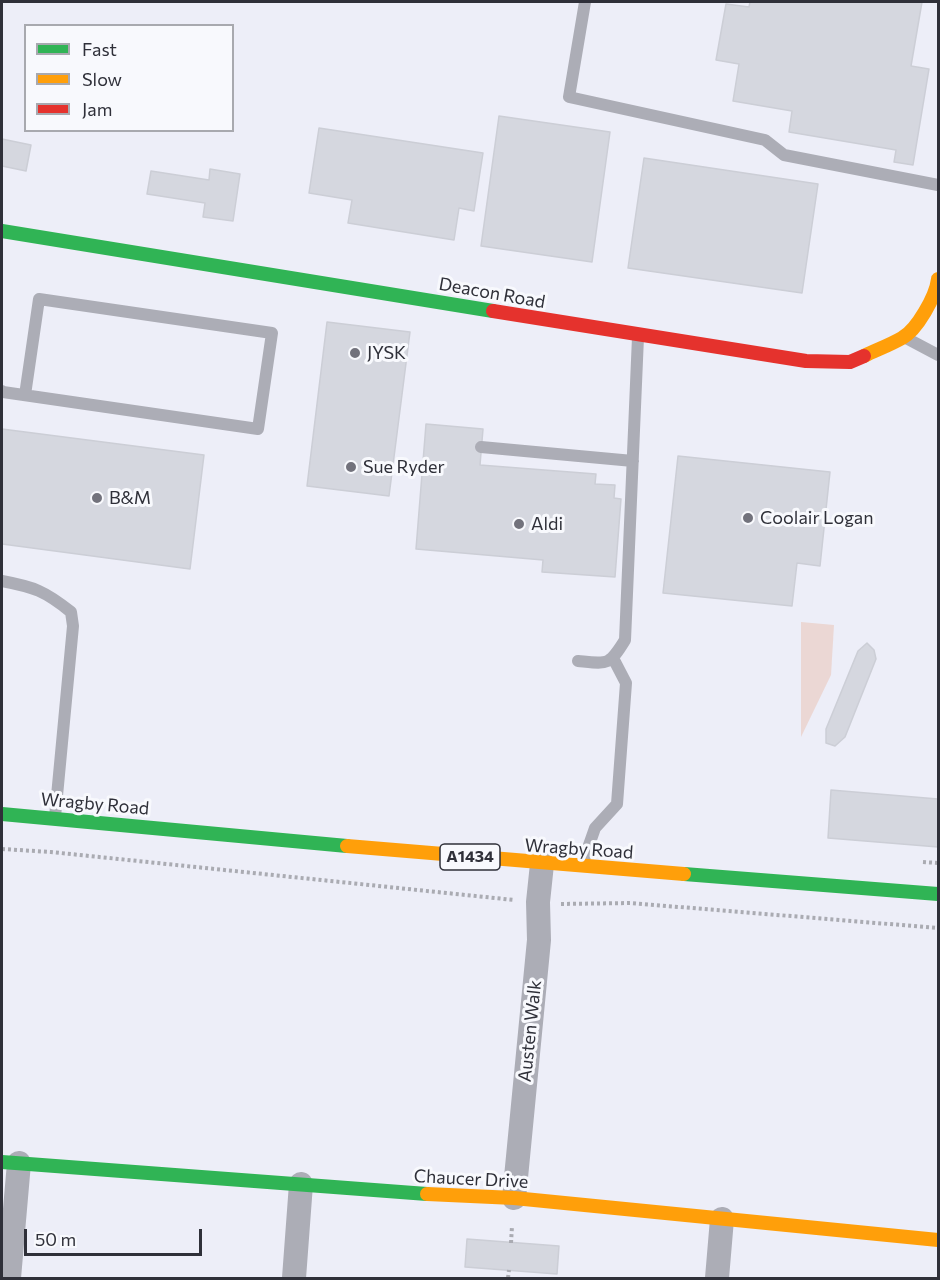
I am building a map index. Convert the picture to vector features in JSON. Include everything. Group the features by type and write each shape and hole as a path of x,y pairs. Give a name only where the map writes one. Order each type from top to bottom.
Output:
{"street":[{"name":"Deacon Road","path":"2,231 806,361 850,362 905,337 922,316 937,290 939,279"},
{"name":"Wragby Road","path":"2,814 542,864 939,894"},
{"name":"Austen Walk","path":"514,1198 539,940 538,902 542,864"},
{"name":"Chaucer Drive","path":"10,1163 398,1193 514,1198 939,1240"},
{"path":"9,1278 10,1163"},
{"path":"294,1278 301,1184"},
{"path":"717,1278 722,1219"}],"lane":[{"path":"585,2 569,97 765,140 784,155 939,185"},
{"path":"2,391 25,395 258,429 272,333 39,299 25,395"},
{"path":"578,662 601,663 614,658 625,640 638,335"},
{"path":"905,337 939,355"},
{"path":"481,447 633,461"},
{"path":"2,581 32,587 51,596 71,612 73,626 55,819"},
{"path":"582,867 595,828 617,804 626,683 614,658"}],"path":[{"path":"2,849 51,852 510,899"},
{"path":"569,904 630,903 939,928"},
{"path":"508,1278 509,1270"}],"shaded area":[{"path":"801,622 834,625 831,675 801,737"}],"building":[{"path":"750,2 922,2 911,66 929,69 913,165 894,162 896,150 789,132 792,111 733,101 739,64 716,60 726,4 749,7"},
{"path":"499,116 610,132 592,262 481,246"},
{"path":"319,128 483,153 474,211 459,208 454,240 348,223 352,200 309,193"},
{"path":"2,139 31,145 26,171 2,166"},
{"path":"644,158 818,184 802,293 628,268"},
{"path":"210,169 240,174 233,221 203,217 205,203 147,194 151,171 209,180"},
{"path":"327,322 410,332 389,496 307,486"},
{"name":"Aldi","path":"426,424 483,429 480,465 596,474 595,484 615,485 614,498 621,499 615,577 542,572 543,560 416,549"},
{"path":"2,429 204,455 190,569 2,544"},
{"name":"Coolair Logan","path":"678,456 830,472 820,566 797,563 792,606 663,593"},
{"path":"867,643 874,650 876,659 845,737 835,746 826,743 826,729 858,651"},
{"path":"831,790 938,799 938,847 828,838"},
{"path":"467,1239 559,1246 557,1274 465,1267"}],"traffic: fast":[{"path":"2,231 493,311"},
{"path":"2,814 347,846"},
{"path":"684,874 938,894"},
{"path":"2,1162 427,1194"}],"traffic: slow":[{"path":"864,356 902,338 914,328 930,303 938,279"},
{"path":"347,846 684,874"},
{"path":"427,1194 514,1198 938,1240"}],"traffic: jam":[{"path":"493,311 806,361 850,362 864,356"}],"place":[{"name":"JYSK","path":"355,353"},
{"name":"Sue Ryder","path":"351,467"},
{"name":"B&M","path":"97,498"},
{"name":"Coolair Logan","path":"748,518"},
{"name":"Aldi","path":"519,524"}]}
